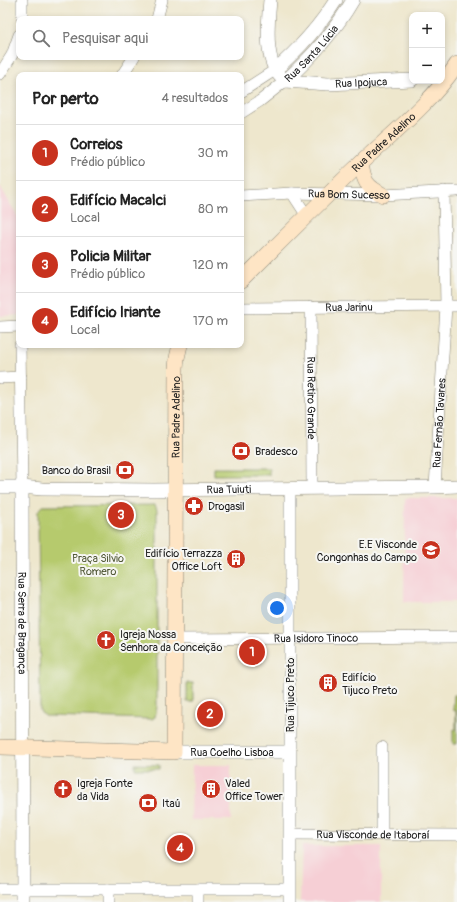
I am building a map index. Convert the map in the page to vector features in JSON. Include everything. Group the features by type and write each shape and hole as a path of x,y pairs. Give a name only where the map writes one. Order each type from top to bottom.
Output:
{"main road":[{"name":"Rua Padre Adelino","path":"244,278 306,216 449,79 457,64"},
{"path":"361,163 368,185 371,189 383,195"},
{"name":"Rua Padre Adelino","path":"175,489 176,358 179,348"},
{"path":"0,748 174,752 175,489"}],"street":[{"path":"22,0 22,16"},
{"path":"158,16 162,0"},
{"path":"270,0 268,28 270,50 275,70 280,78 285,81"},
{"name":"Rua Santa Lúcia","path":"244,90 275,70 287,60 314,31 327,15 336,0"},
{"name":"Rua Santa Lúcia","path":"244,111 260,101 298,70 335,28 353,0"},
{"path":"0,74 12,55 16,44"},
{"path":"270,50 287,60 311,83"},
{"path":"124,72 132,60"},
{"name":"Rua Ipojuca","path":"285,81 311,83 409,80"},
{"name":"Rua Bom Sucesso","path":"244,196 292,194 383,195 457,191"},
{"name":"Rua Fernão Tavares","path":"435,487 452,306 444,192"},
{"path":"292,194 306,216"},
{"name":"Rua Jarinu","path":"244,308 452,306"},
{"name":"Rua Retiro Grande","path":"311,307 312,488"},
{"path":"0,327 16,326"},
{"name":"Rua Serra de Bragança","path":"20,348 23,902"},
{"path":"0,378 21,377"},
{"name":"Rua Tuiuti","path":"0,487 42,489 175,489 457,486"},
{"name":"Rua Tijuco Preto","path":"290,488 290,896"},
{"name":"Rua Isidoro Tinoco","path":"174,639 457,637"},
{"path":"382,747 382,835"},
{"name":"Rua Coelho Lisboa","path":"174,752 290,752"},
{"name":"Rua Visconde de Itaboraí","path":"290,834 457,835"},
{"path":"0,889 198,889 290,896"},
{"path":"108,889 108,902"},
{"path":"198,889 198,902"}],"shaded area":[{"path":"0,186 16,214 16,315 0,316"},
{"name":"E.E Visconde Congonhas do Campo","path":"405,498 457,498 457,602 404,602"},
{"path":"192,765 231,765 231,820 191,820"},
{"path":"302,846 381,846 381,902 300,902"}],"green space":[{"path":"214,468 269,468 269,475 214,475"},
{"name":"Praça Silvio Romero","path":"155,505 157,510 157,707 155,717 152,719 46,716 41,713 40,710 38,511 43,506"},
{"path":"187,683 193,683 193,702 187,702"},
{"path":"454,695 457,695 457,744 453,744 453,730 456,729 456,711 453,710"},
{"path":"135,764 159,765 159,769 135,769"}],"place":[{"name":"Bradesco","path":"241,451"},
{"name":"Banco do Brasil","path":"125,470"},
{"name":"Drogasil","path":"194,506"},
{"name":"Policia Militar","path":"121,515"},
{"name":"E.E Visconde Congonhas do Campo","path":"431,550"},
{"name":"Edifício Terrazza Office Loft","path":"236,559"},
{"name":"Igreja Nossa Senhora da Conceição","path":"106,640"},
{"name":"Correios","path":"252,652"},
{"name":"Edifício Tijuco Preto","path":"328,683"},
{"name":"Edifício Macalci","path":"210,714"},
{"name":"Igreja Fonte da Vida","path":"63,789"},
{"name":"Valed Office Tower","path":"211,789"},
{"name":"Itaú","path":"148,803"},
{"name":"Edifício Iriante","path":"180,848"}]}
